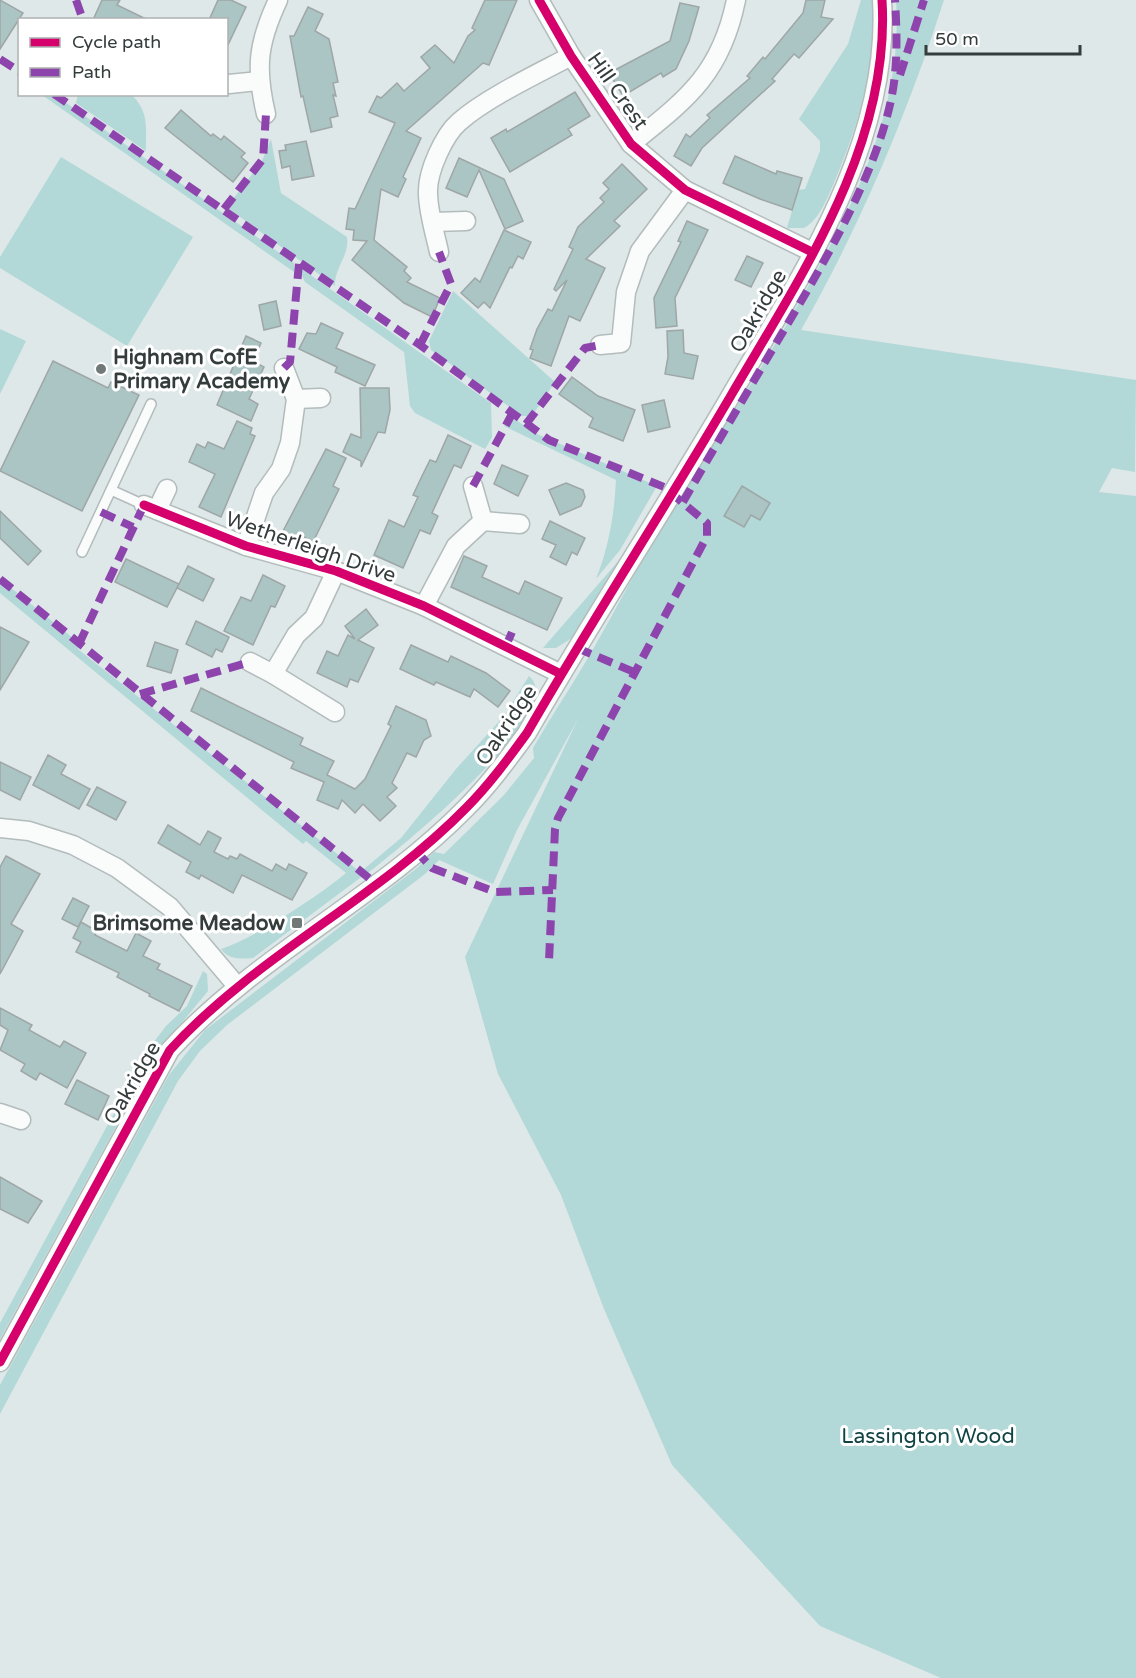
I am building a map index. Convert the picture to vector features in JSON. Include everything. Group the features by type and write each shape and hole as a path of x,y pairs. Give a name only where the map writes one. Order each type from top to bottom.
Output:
{"street":[{"path":"266,114 258,81 258,60 263,31 278,0"},
{"name":"Hill Crest","path":"539,0 572,56 631,144 685,190 812,252"},
{"path":"631,144 688,97 715,64 731,27 736,0"},
{"name":"Oakridge","path":"0,1362 170,1050 197,1020 237,986 429,842 466,808 506,763 672,495 812,252 850,174 874,99 884,28 882,0"},
{"path":"439,252 427,191 436,157 447,137 459,122 511,89 572,56"},
{"path":"229,84 258,81"},
{"path":"600,345 621,344 626,292 640,251 685,190"},
{"path":"433,222 466,221"},
{"name":"Wetherleigh Drive","path":"246,546 264,493 281,469 290,443 296,399 284,368"},
{"path":"296,399 321,398"},
{"path":"473,486 483,521"},
{"path":"150,508 167,489"},
{"name":"Wetherleigh Drive","path":"150,508 246,546 336,572 424,606 561,674"},
{"path":"424,606 456,546 483,521 520,524"},
{"path":"273,674 296,635 314,618 336,572"},
{"path":"250,662 335,712"},
{"path":"0,828 29,831 73,845 117,868 170,907 237,986"},
{"path":"1,1115 21,1120"}],"lane":[{"path":"82,552 151,404"},
{"path":"111,490 150,508"}],"green space":[{"path":"861,0 872,0 872,47 864,94 851,139 834,183 814,220 804,228 787,228 798,190 805,189 820,151 820,141 799,119 848,44"},
{"name":"Lassington Wood","path":"896,0 944,0 930,43 881,169 843,251 801,330 1136,380 1135,472 1112,468 1099,492 1136,496 1136,1678 941,1678 820,1626 672,1465 604,1309 561,1195 498,1074 465,957 578,719 517,830 493,884 439,860 425,874 227,1025 200,1051 178,1081 0,1414 0,1385 169,1075 205,1030 417,868 434,852 444,854 504,795 534,758 533,748 592,651 665,521 774,345 844,218 874,148 884,113 892,76 896,39"},
{"path":"43,96 56,96 294,263 294,272"},
{"path":"78,96 133,96 144,114 146,151 76,103"},
{"path":"271,139 281,193 347,237 346,250 335,279 335,286 229,209 230,203 262,161"},
{"path":"61,157 193,237 127,346 0,268 0,257"},
{"path":"302,269 491,403 492,437 485,449 415,413 410,406 404,352 305,282 300,272"},
{"path":"453,291 555,382 532,416 522,416 431,350 429,341"},
{"path":"0,329 26,341 0,394"},
{"path":"516,420 535,433 657,486 620,550 596,579 610,531 616,480 504,426 508,421"},
{"path":"621,558 575,636 556,648 543,648"},
{"path":"0,579 73,638 79,650 364,875 253,958 235,958 224,953 221,949 250,936 286,915 346,873 306,841 303,844 0,593"},
{"path":"529,676 535,694 525,719 504,748 442,811 368,873 364,869 401,838 456,769 504,716"},
{"path":"203,971 207,974 208,991 155,1055 0,1339 0,1323 150,1047 166,1026 187,1006"}],"building":[{"path":"0,0 23,13 0,49"},
{"path":"102,0 120,0 117,5 144,18 94,18"},
{"path":"218,0 231,0 246,7 228,45 228,18 210,18"},
{"path":"485,0 517,0 489,65 483,63 406,131 421,138 403,177 406,179 398,197 381,189 374,240 407,267 404,271 411,278 407,282 440,298 432,317 404,303 352,260 367,241 353,240 354,230 346,229 349,208 355,209 395,123 369,112 377,96 381,98 397,83 404,91 430,68 421,57 435,45 454,63 468,36 475,30 472,28"},
{"path":"806,0 825,0 821,17 833,19 799,58 794,54 772,79 775,81 702,148 691,166 674,156 686,134 690,137 710,118 707,115 750,78 747,76 763,57 765,59 803,13"},
{"path":"680,3 699,7 689,41 676,69 663,77 661,73 623,96 609,73 670,41"},
{"path":"308,7 323,14 315,31 329,39 338,82 333,83 336,96 333,95 338,116 330,118 332,127 311,132 303,96 301,97 290,36 294,36"},
{"path":"575,92 590,116 568,129 572,135 510,172 491,138 506,129 507,132"},
{"path":"181,110 211,136 213,134 221,140 224,136 245,153 241,157 248,163 233,182 165,128"},
{"path":"306,141 314,176 292,180 290,166 282,168 279,151 286,150 285,145"},
{"path":"735,156 776,174 777,171 802,178 792,210 723,183"},
{"path":"459,158 504,179 523,221 505,229 479,170 467,197 446,188"},
{"path":"622,164 647,189 614,221 620,226 586,259 605,268 580,321 569,316 551,366 530,358 533,350 530,349 537,329 548,309 552,311 567,280 556,291 554,289 573,249 569,247 578,227 604,202 600,198 609,189 603,183"},
{"path":"687,221 708,230 675,298 677,326 656,328 654,298 681,242 678,241"},
{"path":"504,230 531,242 523,259 518,256 512,268 510,267 490,308 484,302 478,308 461,293 475,278 480,282"},
{"path":"747,256 763,263 751,287 735,280"},
{"path":"276,301 281,326 264,330 259,305"},
{"path":"321,323 343,333 336,348 375,365 365,386 335,372 337,367 299,349 307,333 316,334"},
{"path":"683,330 684,353 698,356 693,379 665,374 668,357 667,331"},
{"path":"246,336 261,343 253,361 264,367 249,399 258,404 251,421 217,405"},
{"path":"53,361 108,388 111,382 139,395 82,511 0,471"},
{"path":"572,377 598,396 635,410 623,441 589,427 593,418 559,394"},
{"path":"360,388 389,388 390,410 385,433 378,432 361,467 361,461 343,452 351,434 361,438"},
{"path":"664,400 670,427 648,432 642,405"},
{"path":"237,421 252,428 250,434 255,436 221,517 199,507 215,474 189,462 197,444 205,448 208,442 224,449"},
{"path":"448,435 471,446 461,468 454,465 432,513 438,516 430,534 420,530 403,568 374,555 389,520 404,527 418,497 413,495 422,476 430,460 436,462"},
{"path":"326,449 346,458 333,486 339,489 313,542 304,537 301,543 282,533"},
{"path":"502,465 528,476 518,496 494,484"},
{"path":"566,483 583,490 585,497 581,506 560,515 549,490"},
{"path":"742,486 770,503 760,520 751,515 744,527 724,516"},
{"path":"0,511 41,551 28,565 0,538"},
{"path":"550,521 585,538 577,555 572,552 566,565 550,557 556,545 542,539"},
{"path":"464,556 487,566 482,577 519,594 525,581 562,598 547,630 451,587"},
{"path":"126,559 179,584 167,607 115,582"},
{"path":"188,566 214,579 203,601 177,588"},
{"path":"263,575 285,586 275,607 271,606 253,645 224,631 241,597 251,601"},
{"path":"366,609 378,625 358,640 374,648 358,682 350,679 347,687 317,673 327,651 338,656 348,635 355,639 345,626"},
{"path":"196,621 229,637 222,652 216,649 212,657 186,644"},
{"path":"0,627 29,642 0,690"},
{"path":"155,642 178,650 171,673 147,666"},
{"path":"411,645 448,662 451,656 486,673 510,691 498,707 474,689 470,697 436,682 434,685 400,669"},
{"path":"201,688 303,738 300,745 334,761 327,775 355,789 365,779 391,726 388,724 396,706 426,720 431,736 424,740 416,757 407,753 392,783 397,788 387,797 396,806 380,821 363,804 355,813 342,800 338,809 317,800 324,782 291,768 294,762 191,711"},
{"path":"48,755 66,765 61,774 90,789 79,809 33,785"},
{"path":"0,762 31,777 20,800 0,790"},
{"path":"97,787 126,802 116,820 87,805"},
{"path":"168,825 200,845 208,831 221,838 214,852 228,859 230,856 237,859 240,854 272,871 276,864 286,870 289,864 307,873 292,900 242,875 233,893 201,875 199,879 186,872 191,862 158,843"},
{"path":"6,856 40,874 11,924 23,931 0,974 0,867"},
{"path":"73,898 89,906 78,927 62,919"},
{"path":"81,922 97,931 95,935 127,951 136,933 151,941 143,956 160,964 157,969 192,986 179,1011 117,977 119,973 76,952 81,942 73,938"},
{"path":"0,1008 32,1025 29,1030 60,1047 64,1041 86,1053 67,1088 40,1073 36,1080 21,1071 25,1064 0,1050 8,1030 0,1025"},
{"path":"77,1080 109,1096 98,1120 65,1104"},
{"path":"0,1177 42,1201 28,1223 0,1209"}],"marked path":[{"path":"76,0 82,18"},
{"path":"683,502 815,276 861,189 891,100 895,75 895,0"},
{"path":"900,75 924,0"},
{"path":"0,59 18,71"},
{"path":"57,96 420,345 549,440 664,487 707,523 707,536 558,818 555,829 549,961"},
{"path":"224,209 263,159 266,114"},
{"path":"420,345 451,284 439,252"},
{"path":"284,368 290,362 299,263"},
{"path":"526,424 585,348 600,345"},
{"path":"473,486 512,414"},
{"path":"79,644 144,505"},
{"path":"101,512 133,527"},
{"path":"0,579 375,883"},
{"path":"506,646 512,632"},
{"path":"577,648 634,672"},
{"path":"140,694 250,662"},
{"path":"416,851 432,868 495,892 553,890"}],"cycle path":[{"path":"539,0 571,56 631,144 685,190 812,252"},
{"path":"0,1362 170,1050 240,985 356,900 431,841 483,790 527,733 787,301 837,205 857,156 872,105 881,53 882,0"},
{"path":"144,505 246,546 336,571 424,606 561,674"}],"place":[{"name":"Highnam CofE Primary Academy","path":"101,369"},
{"name":"Brimsome Meadow","path":"297,923"}]}
